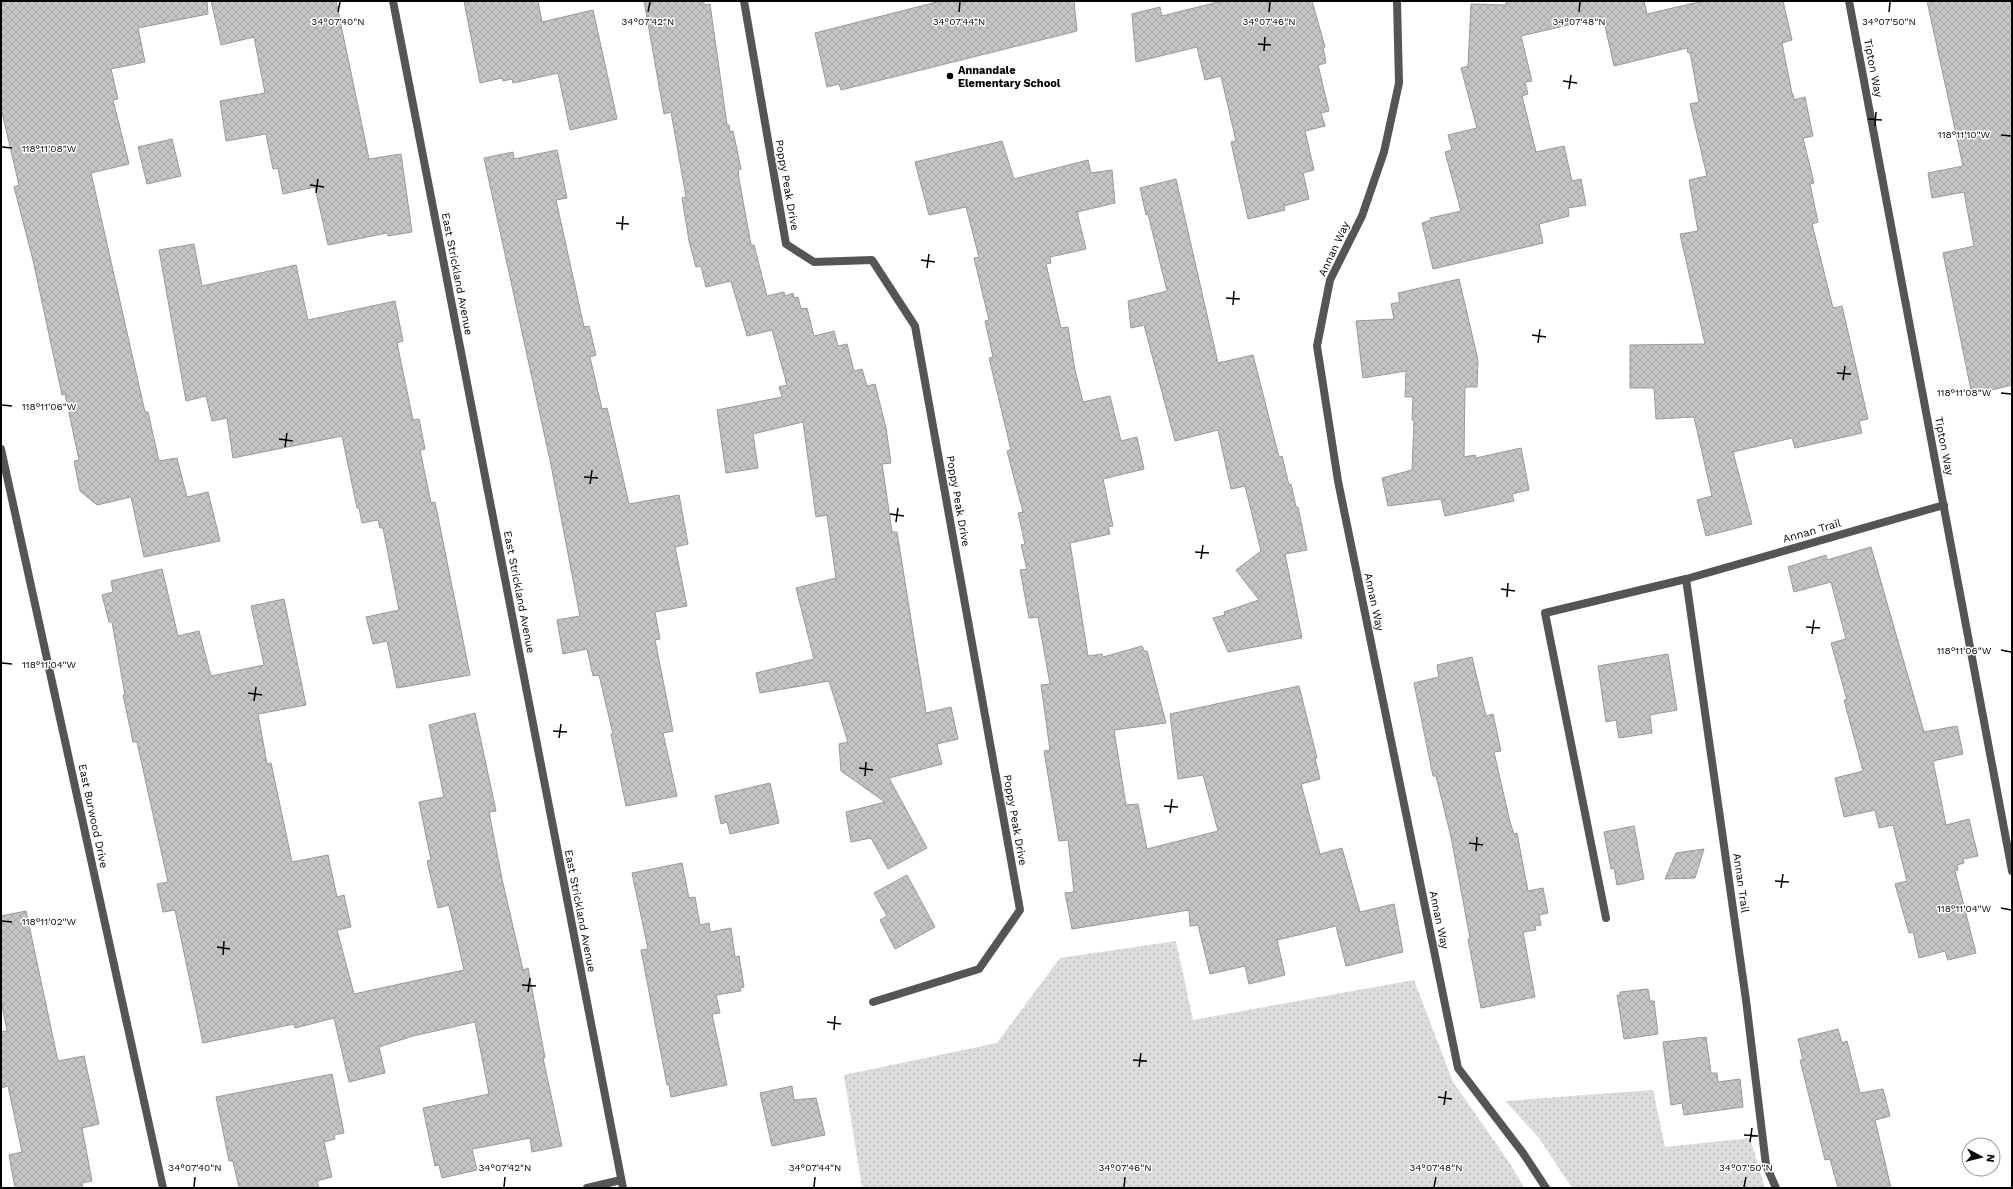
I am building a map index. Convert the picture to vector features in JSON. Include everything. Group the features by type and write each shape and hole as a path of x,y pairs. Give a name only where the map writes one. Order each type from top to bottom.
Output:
{"street":[{"name":"East Strickland Avenue","path":"394,1 622,1184"},
{"name":"Poppy Peak Drive","path":"744,1 786,244 814,262 872,260 915,326 1020,910 979,969 873,1002"},
{"name":"Annan Way","path":"1397,1 1399,83 1384,152 1362,216 1330,280 1317,346 1338,481 1458,1068 1523,1153 1546,1188"},
{"name":"Tipton Way","path":"1848,1 2012,871"},
{"name":"East Burwood Drive","path":"1,449 163,1188"},
{"name":"Annan Trail","path":"1606,918 1546,613 1686,579 1944,505"},
{"name":"Annan Trail","path":"1686,579 1746,1000 1766,1165 1776,1188"},
{"path":"587,1188 622,1184"}],"shaded area":[{"path":"1176,941 1193,1020 1414,980 1453,1082 1511,1165 1524,1188 862,1188 844,1075 997,1043 1060,958"},
{"path":"1653,1090 1665,1147 1750,1138 1765,1188 1572,1188 1539,1138 1505,1101"}],"building":[{"path":"1,1 207,1 208,14 138,28 145,62 111,69 118,99 113,100 129,164 91,173 145,412 148,412 159,461 177,458 187,497 208,492 220,541 144,557 131,497 97,505 80,491 74,461 79,460 65,394 62,395 33,260 14,187 19,185 1,108"},
{"path":"211,1 336,1 369,159 401,154 412,232 388,236 387,233 328,245 315,187 283,194 278,168 273,169 266,134 226,141 220,101 265,93 254,37 221,45"},
{"path":"464,1 538,1 542,22 593,10 617,119 570,130 558,73 513,83 512,79 503,81 502,78 480,83"},
{"path":"644,1 704,1 704,5 710,4 727,125 729,125 730,132 733,131 741,169 738,170 739,179 751,245 754,245 767,296 784,292 785,296 793,293 794,298 798,297 801,309 807,308 814,336 834,331 838,346 847,344 854,371 862,369 867,386 875,384 886,428 891,463 882,464 892,532 897,532 926,713 951,707 958,739 937,744 942,764 889,778 927,848 888,869 871,838 851,842 846,812 885,802 841,771 839,744 848,742 829,681 760,693 756,673 814,659 796,588 836,578 827,515 816,517 803,422 753,434 758,468 726,473 717,410 782,397 779,387 787,385 772,330 747,336 731,281 706,287 701,266 696,267 689,241 682,198 686,197 671,112 664,114"},
{"path":"941,1 1074,1 1077,31 841,90 839,84 827,87 815,33"},
{"path":"1222,1 1312,1 1325,47 1323,47 1326,63 1318,65 1329,111 1321,113 1325,126 1305,131 1314,170 1303,173 1309,199 1284,206 1285,210 1248,219 1231,142 1236,141 1221,76 1205,80 1197,47 1136,62 1132,14 1160,7 1162,16"},
{"path":"1507,1 1644,1 1647,14 1703,1 1783,1 1792,40 1782,43 1792,94 1794,100 1805,97 1813,136 1803,138 1814,183 1810,184 1818,222 1812,224 1833,308 1842,306 1868,419 1859,421 1862,433 1795,448 1792,438 1733,452 1752,524 1706,536 1697,500 1712,496 1694,417 1656,419 1654,388 1630,388 1630,345 1705,344 1680,234 1698,231 1689,180 1707,176 1690,104 1699,102 1690,52 1688,53 1687,48 1614,66 1603,17 1521,36 1532,81 1525,82 1528,94 1522,96 1536,152 1564,146 1572,181 1581,179 1586,205 1568,208 1569,216 1539,224 1543,243 1433,269 1422,223 1431,220 1430,218 1461,211 1445,152 1452,150 1448,135 1477,128 1461,68 1468,66 1471,4 1505,5"},
{"path":"1927,1 2012,1 2012,385 1972,395 1943,253 1974,246 1964,192 1932,198 1928,173 1963,166"},
{"path":"172,139 181,176 147,184 138,147"},
{"path":"1002,141 1014,179 1088,160 1091,173 1112,170 1115,203 1077,212 1086,249 1050,257 1051,263 1046,264 1061,328 1068,327 1075,370 1083,402 1110,396 1121,441 1137,437 1144,469 1103,479 1113,526 1108,527 1110,534 1070,543 1088,656 1102,654 1103,657 1142,646 1144,651 1147,651 1166,723 1114,730 1126,805 1138,804 1147,849 1218,831 1203,775 1178,779 1170,714 1299,686 1317,758 1315,758 1320,779 1301,784 1320,854 1342,848 1360,912 1394,904 1403,952 1346,966 1336,926 1277,940 1285,975 1249,984 1245,966 1210,974 1198,925 1190,926 1189,910 1072,929 1065,893 1074,892 1068,840 1059,841 1044,751 1050,750 1041,685 1050,684 1038,617 1029,618 1020,570 1027,569 1021,545 1025,544 1018,513 1023,512 1007,451 1011,450 989,358 993,357 985,321 989,320 974,258 979,257 966,207 929,215 915,162"},
{"path":"557,150 567,198 556,200 584,327 589,326 596,355 590,357 602,409 607,408 629,504 679,495 688,544 675,547 687,606 655,612 660,639 655,640 673,731 663,733 677,796 626,806 611,734 613,734 599,675 593,676 587,649 563,654 557,620 580,616 551,465 484,158 513,152 514,159"},
{"path":"1176,179 1218,363 1253,355 1279,457 1282,456 1289,485 1291,484 1296,507 1298,507 1307,550 1285,554 1302,638 1228,652 1213,618 1225,615 1224,612 1259,600 1236,570 1261,551 1245,486 1231,489 1218,430 1175,441 1144,325 1131,328 1128,301 1167,291 1140,188"},
{"path":"194,244 202,286 296,265 308,320 395,301 403,341 397,343 413,420 419,419 425,449 420,450 431,503 435,502 470,675 397,688 387,641 373,644 366,617 399,610 383,528 380,528 378,520 362,523 359,508 357,508 342,436 233,458 227,418 212,421 206,396 186,401 159,250"},
{"path":"1459,279 1478,360 1477,387 1465,387 1464,457 1475,455 1476,458 1521,448 1529,490 1512,494 1514,501 1445,516 1441,499 1388,506 1382,478 1412,470 1414,420 1412,420 1413,397 1405,397 1406,371 1363,378 1356,321 1394,319 1391,304 1400,302 1398,293"},
{"path":"1871,547 1924,732 1957,726 1963,754 1933,761 1946,825 1969,819 1978,856 1963,859 1964,863 1957,865 1958,870 1955,871 1976,953 1948,960 1945,951 1919,958 1913,932 1909,933 1895,884 1907,881 1893,825 1879,828 1875,810 1844,817 1835,778 1863,771 1844,700 1847,700 1831,643 1846,639 1831,582 1794,592 1788,567 1826,555 1827,560"},
{"path":"162,569 178,636 199,631 211,676 264,665 251,606 284,599 306,705 258,714 267,764 271,763 292,862 328,855 337,897 344,895 351,927 337,930 354,994 464,970 449,905 438,908 427,861 431,860 419,802 444,797 429,725 475,713 496,811 489,812 502,879 523,970 528,968 545,1058 543,1058 562,1146 532,1152 530,1138 472,1149 477,1170 442,1178 439,1165 435,1166 423,1108 489,1094 475,1022 413,1036 379,1047 385,1073 349,1082 334,1018 295,1028 294,1024 203,1043 175,910 163,912 157,884 168,882 137,742 133,742 123,695 125,695 112,622 109,622 102,595 113,592 111,581"},
{"path":"1668,654 1677,710 1650,715 1652,733 1619,738 1616,720 1606,722 1598,666"},
{"path":"1472,657 1486,716 1493,714 1501,751 1494,752 1510,822 1514,834 1517,833 1528,891 1543,888 1548,913 1539,915 1541,925 1535,926 1536,930 1523,932 1535,997 1481,1008 1468,939 1470,938 1451,837 1436,776 1433,776 1414,683 1439,677 1437,665"},
{"path":"770,783 779,823 730,834 727,822 721,824 715,796"},
{"path":"1634,826 1644,879 1617,885 1614,868 1611,869 1604,832"},
{"path":"1704,849 1695,878 1665,879 1676,853"},
{"path":"682,863 689,898 695,897 700,925 709,923 710,932 731,928 735,957 739,956 744,987 740,988 741,991 716,995 720,1013 712,1014 727,1085 671,1097 669,1085 667,1085 641,950 648,949 632,873"},
{"path":"907,875 935,927 895,949 880,920 887,916 874,893"},
{"path":"26,911 58,1061 84,1056 99,1124 82,1128 92,1181 82,1183 83,1188 15,1188 9,1155 22,1152 8,1086 1,1088 1,1032 7,1031 1,1000 1,916"},
{"path":"1648,989 1650,1001 1654,1001 1658,1034 1624,1039 1617,995 1620,995 1620,992"},
{"path":"1838,1029 1842,1043 1847,1041 1860,1093 1883,1089 1890,1116 1875,1120 1891,1188 1838,1188 1830,1159 1825,1160 1800,1060 1803,1060 1798,1039"},
{"path":"1706,1037 1711,1073 1717,1073 1718,1082 1740,1079 1743,1107 1684,1115 1682,1103 1671,1105 1663,1042"},
{"path":"332,1074 344,1133 334,1135 335,1139 324,1142 332,1177 317,1181 319,1188 239,1188 233,1161 229,1161 216,1097"},
{"path":"792,1086 794,1100 816,1098 825,1135 772,1146 760,1093"}],"place":[{"name":"Annandale Elementary School","path":"950,76"}]}
